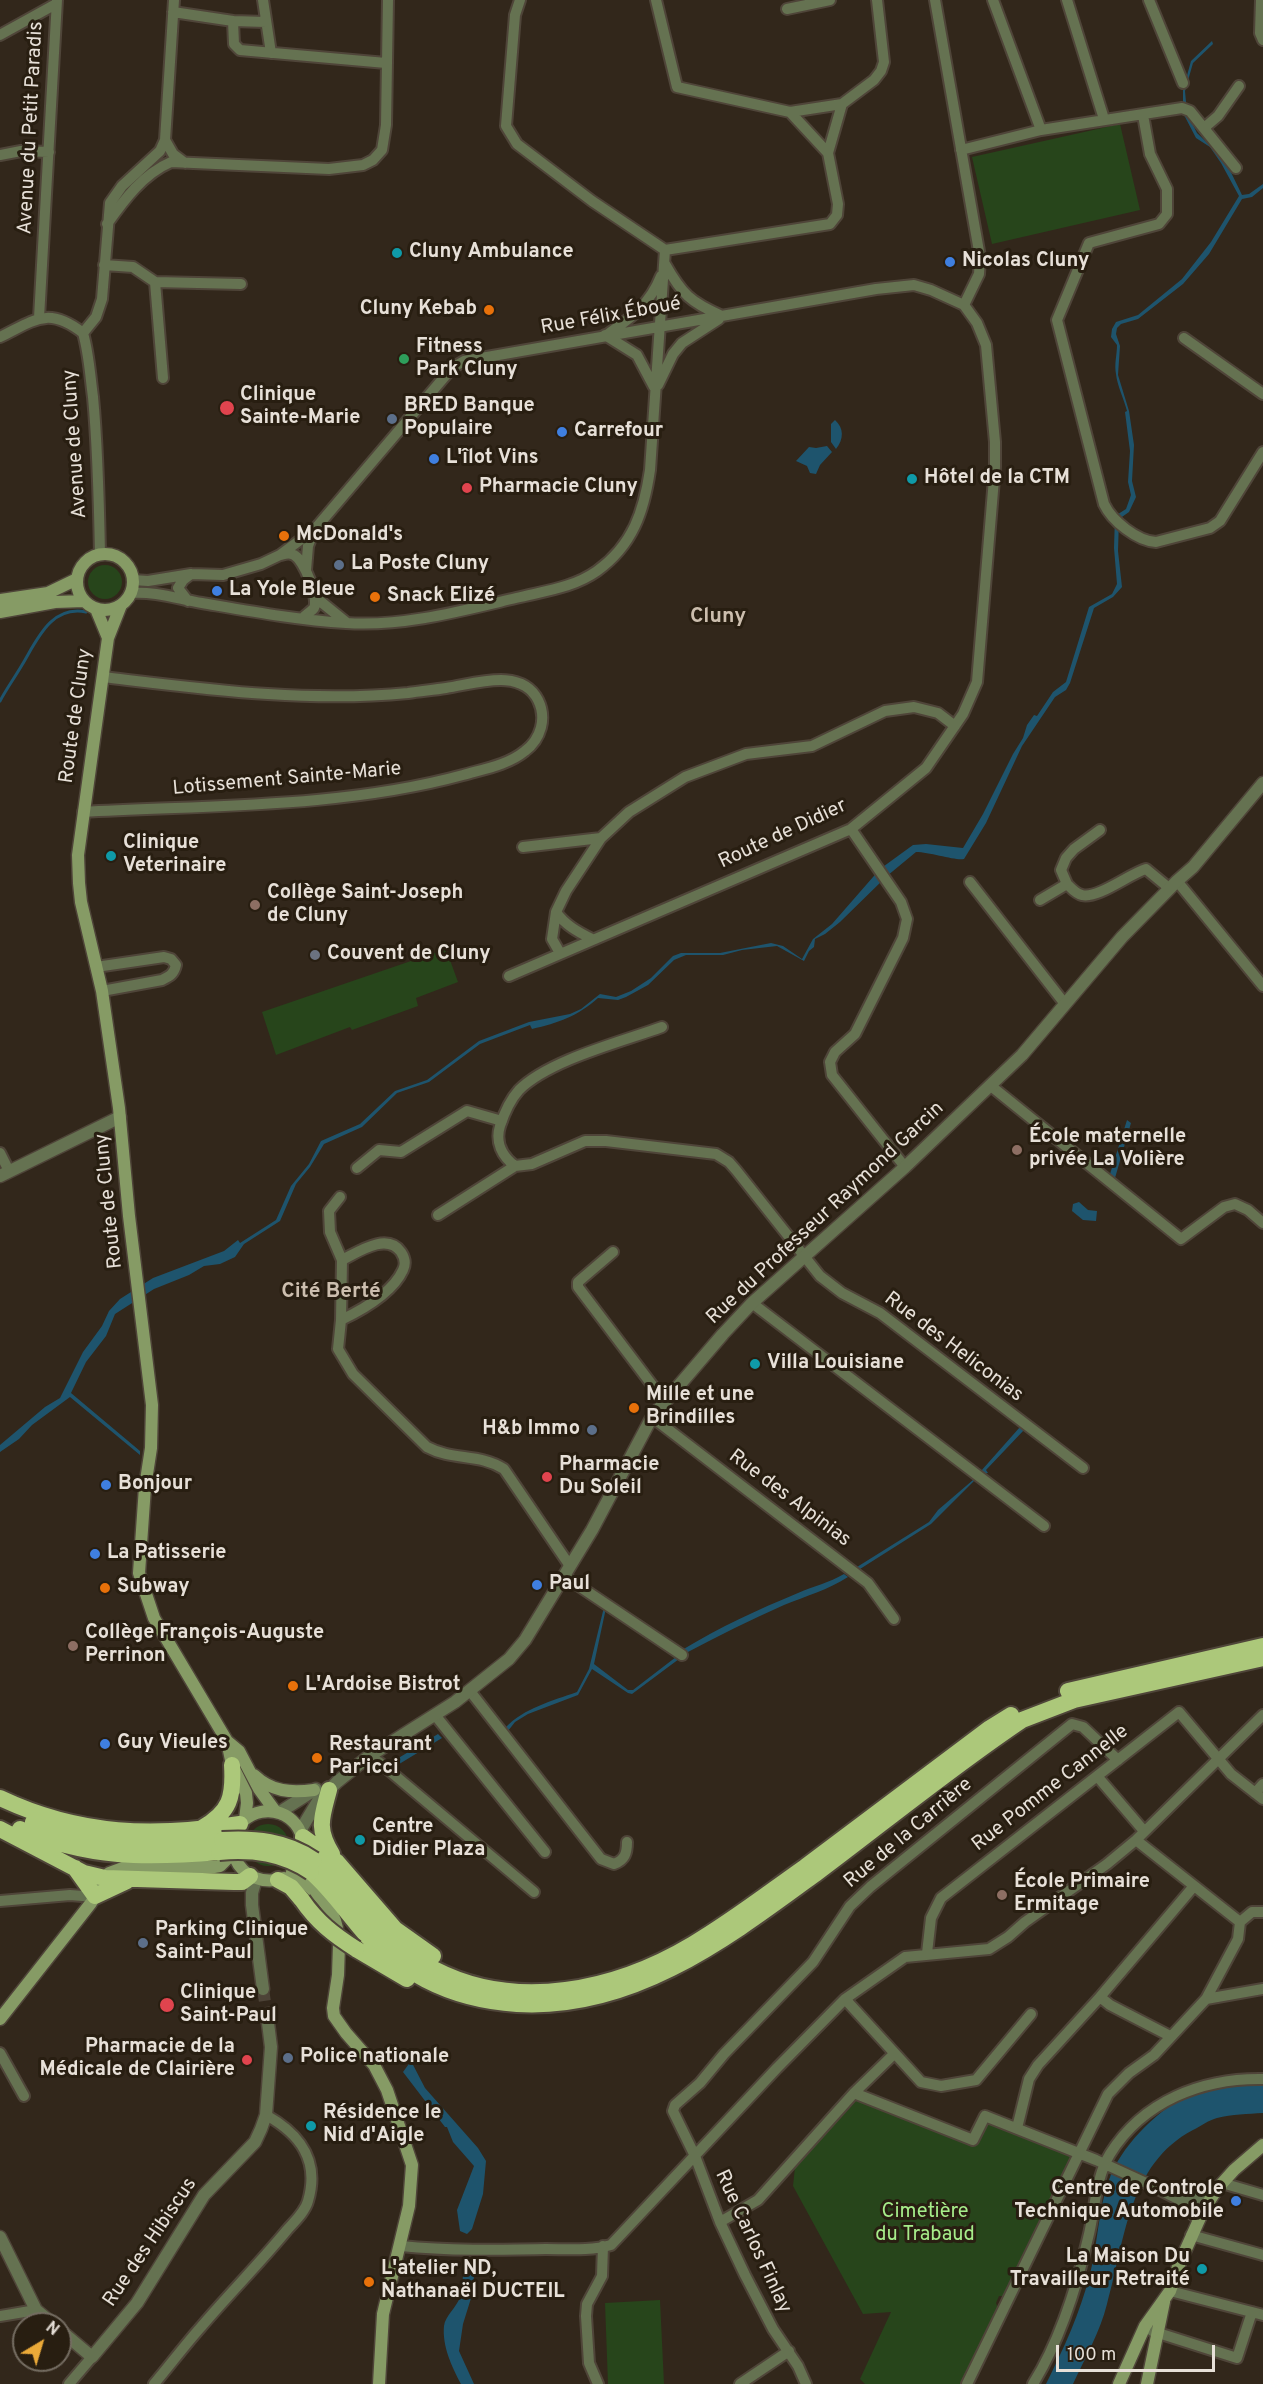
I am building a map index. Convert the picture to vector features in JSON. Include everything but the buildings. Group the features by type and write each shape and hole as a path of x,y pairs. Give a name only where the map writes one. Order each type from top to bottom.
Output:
{"highway":[{"path":"298,1871 327,1869 377,1928 402,1950 461,1981 490,1989 523,1993 556,1992 610,1980 643,1969 692,1945 823,1854 990,1728 1024,1707 1100,1683 1263,1646"},
{"path":"0,1798 42,1815 89,1827 136,1833 198,1830 295,1862 298,1871 291,1887 311,1914 330,1933 388,1969 456,2001 483,2007 541,2005 588,1999 633,1985 676,1967 747,1923 1022,1720 1074,1700 1263,1658"},
{"path":"198,1830 223,1813 230,1802 240,1767"},
{"path":"327,1787 321,1826 323,1840 337,1862 395,1929 418,1947 470,1974 523,1993"},
{"path":"0,1806 47,1828 105,1842 139,1845 232,1840"},
{"path":"0,1819 54,1843 111,1854 145,1856 232,1840"},
{"path":"0,1829 75,1868 105,1878 242,1882 253,1877"},
{"path":"302,1837 337,1862"},
{"path":"75,1868 95,1896 131,1880"},
{"path":"298,1871 324,1883 374,1942 396,1961 427,1980 455,1993 495,2002 541,2005"}],"main road":[{"path":"108,554 124,562 133,580 130,593 121,605 106,610 96,609 84,601 78,591 77,579 84,563 100,555 108,554"},
{"path":"0,600 48,592 77,579"},
{"path":"0,612 55,602 84,601"},
{"name":"Route de Cluny","path":"121,605 108,638 78,855 81,902 102,991 120,1117 129,1216 152,1405 152,1448 145,1486 139,1573 154,1618 240,1767 277,1812 295,1822 302,1837"},
{"name":"Route de Cluny","path":"96,609 108,638"},
{"path":"240,1767 266,1785 281,1791 297,1792 327,1787"},
{"name":"Route de Cluny","path":"232,1840 247,1803 240,1767"},
{"path":"0,2019 95,1896 105,1878 114,1870 125,1867 220,1866 232,1840 254,1813 277,1812"},
{"path":"232,1840 242,1870 253,1877 267,1881 298,1871 329,1908 337,1928"},
{"path":"339,1945 334,2016 374,2066 387,2090 412,2165 410,2206 383,2314 380,2384"},
{"path":"1147,2384 1167,2296 1198,2220 1222,2183 1248,2156 1263,2145"},
{"path":"1119,2384 1145,2326 1167,2296"}],"street":[{"path":"0,337 39,318 58,318 71,323 83,333 100,308 110,203 122,186 160,151 165,140 174,0"},
{"path":"263,0 271,53"},
{"path":"107,224 126,196 159,167 171,162 329,169 363,165 373,160 382,150 386,125 388,0"},
{"path":"520,0 515,15 506,126 517,144 592,201 665,250 830,224 837,215 838,204 828,153 842,104"},
{"path":"656,0 677,87 790,112 842,104 874,80 881,71 884,62 877,0"},
{"path":"787,9 830,0"},
{"path":"935,0 980,257 979,274 964,305"},
{"path":"993,0 1041,130"},
{"path":"1067,0 1104,119"},
{"path":"1149,0 1183,83"},
{"path":"1261,0 1260,33 1263,40"},
{"name":"Avenue du Petit Paradis","path":"0,35 57,2"},
{"name":"Avenue du Petit Paradis","path":"39,318 57,2"},
{"path":"173,12 233,21 266,22"},
{"path":"233,21 236,48 387,63"},
{"path":"1204,128 1218,116 1239,86"},
{"path":"961,150 1041,130 1182,108 1190,111 1236,168"},
{"path":"790,112 828,153"},
{"path":"1143,115 1150,154 1167,189 1167,214 1159,224 1089,243 1057,320 1104,504 1108,513 1116,520 1148,542 1210,528 1220,521 1263,452"},
{"path":"165,140 173,154 186,163"},
{"path":"0,155 21,151 49,152"},
{"path":"130,593 151,593 188,601 347,623 387,621 466,609 569,586 596,572 627,542 645,503 650,470 665,250"},
{"path":"665,264 675,282 686,295 698,305 722,316"},
{"path":"655,390 637,355 605,335 637,314 647,303 657,287 665,264"},
{"path":"104,265 133,267 155,282 241,284"},
{"path":"155,282 163,378"},
{"name":"Rue Félix Éboué","path":"133,580 148,581 191,574 223,575 261,564 280,555 315,529 452,368 464,361 830,295 914,285 964,305"},
{"name":"Route de Didier","path":"509,976 851,828 926,768 955,726 977,682 995,467 986,345 977,322 964,305"},
{"path":"655,390 673,354 682,343 722,316"},
{"name":"Avenue de Cluny","path":"83,333 87,347 98,449 100,555"},
{"path":"1184,338 1263,394"},
{"path":"306,570 308,546 315,529"},
{"path":"280,555 290,553 297,556 306,570 315,597 314,608 303,618"},
{"path":"188,601 178,588 191,574"},
{"path":"315,597 347,623"},
{"name":"Lotissement Sainte-Marie","path":"83,812 301,800 371,794 416,787 500,765 526,751 539,736 543,720 539,701 525,686 515,682 493,681 388,694 330,696 250,694 103,677"},
{"path":"560,952 552,939 556,912 566,891 601,838 629,812 685,777 746,754 812,746 885,711 914,707 938,713 955,726"},
{"name":"Rue du Professeur Raymond Garcin","path":"277,1812 327,1787 368,1757 442,1724 470,1691 509,1659 525,1640 620,1482 652,1417 752,1303 905,1167 1022,1055 1122,938 1193,867 1263,783"},
{"path":"851,828 890,884 901,902 907,919 903,938 855,1034 835,1052 830,1062 832,1075 905,1167"},
{"path":"1100,830 1074,849 1066,858 1061,870 1067,884 1074,891 1084,896 1095,894 1146,869 1173,885 1263,986"},
{"path":"523,847 601,838"},
{"path":"970,882 1065,1004"},
{"path":"1040,900 1067,884"},
{"path":"556,912 575,930 592,939"},
{"path":"96,967 165,957 176,964 171,976 162,980 102,991"},
{"path":"515,1166 508,1161 498,1143 508,1105 519,1090 547,1069 662,1027"},
{"path":"991,1086 1181,1239 1224,1207 1235,1204 1248,1210 1263,1223"},
{"path":"357,1168 379,1150 401,1152 467,1111 502,1121"},
{"path":"0,1153 5,1173 120,1117"},
{"name":"Rue des Heliconias","path":"438,1215 515,1166 532,1164 585,1141 606,1141 716,1154 729,1162 736,1170 820,1276 843,1293 880,1313 1083,1468"},
{"path":"340,1197 328,1211 330,1232 342,1260 338,1349 353,1374 427,1447 440,1454 490,1460 504,1469 567,1571 682,1655"},
{"path":"341,1320 354,1314 386,1290 399,1275 405,1262 398,1248 392,1244 383,1243 342,1260"},
{"path":"613,1252 578,1282 578,1287 665,1402"},
{"path":"752,1303 1044,1526"},
{"name":"Rue des Alpinias","path":"652,1417 859,1575 868,1583 894,1619"},
{"path":"470,1691 602,1859 614,1864 620,1862 624,1858 627,1842"},
{"name":"Rue Pomme Cannelle","path":"927,1953 931,1918 941,1898 1179,1712 1219,1760"},
{"path":"400,2246 434,2249 577,2249 615,2242 694,2156 846,1999 905,1957 927,1953 972,1952 989,1949 1107,1864 1136,1840 1263,1715"},
{"path":"442,1724 545,1852"},
{"name":"Rue de la Carrière","path":"673,2110 675,2104 700,2083 724,2054 813,1962 850,1906 1071,1724 1083,1727 1118,1760"},
{"path":"368,1757 379,1762 534,1892"},
{"path":"1219,1760 1259,1796 1263,1784"},
{"path":"1097,1776 1144,1831"},
{"name":"Rue du Professeur Raymond Garcin","path":"302,1837 327,1787"},
{"path":"1136,1840 1240,1922"},
{"path":"253,1877 252,1905 263,1989"},
{"path":"1017,2128 1029,2079 1038,2065 1100,1997 1194,1886"},
{"path":"0,1901 70,1895 95,1896"},
{"path":"967,2384 1112,2088 1154,2055 1170,2036 1193,2015 1206,1999 1238,1939 1240,1922 1252,1912 1263,1912"},
{"path":"1206,1999 1263,1989"},
{"path":"1100,1997 1110,2006 1170,2036"},
{"path":"846,1999 921,2082 941,2086 976,2080 1031,2014"},
{"name":"Rue des Hibiscus","path":"69,2384 137,2303 204,2195 255,2142 266,2115 271,2047 267,2015"},
{"path":"0,2053 24,2096"},
{"path":"720,2222 758,2200 854,2093 894,2054"},
{"path":"1033,2384 1058,2331 1077,2280 1109,2165 1129,2129 1163,2103 1184,2092 1229,2079 1263,2079"},
{"path":"854,2093 973,2140 985,2116 1109,2165 1144,2182 1178,2199 1198,2220"},
{"name":"Rue Carlos Finlay","path":"673,2110 720,2222 769,2320 804,2376 806,2384"},
{"path":"154,2384 200,2327 277,2243 308,2202 312,2180 307,2153 291,2130 266,2115"},
{"path":"1222,2183 1263,2194"},
{"path":"1178,2199 1211,2197"},
{"path":"1191,2235 1263,2255"},
{"path":"0,2237 38,2312"},
{"path":"598,2384 590,2363 586,2316 587,2304 602,2276 603,2246"},
{"path":"1145,2326 1159,2334 1237,2358 1258,2314 1167,2296"},
{"path":"0,2316 36,2310"},
{"path":"72,2340 92,2357"},
{"path":"740,2384 789,2351"}],"green space":[{"path":"1120,124 1140,210 992,244 972,157"},
{"path":"105,565 117,570 122,582 117,594 105,599 93,594 88,582 93,570"},
{"path":"446,949 458,982 416,998 418,1006 352,1030 350,1027 276,1055 262,1012"},
{"path":"268,1824 283,1830 289,1845 283,1860 268,1866 253,1860 247,1845 253,1830"},
{"name":"Cimetière du Trabaud","path":"859,2098 974,2143 986,2120 1073,2155 1006,2296 999,2296 996,2303 999,2311 962,2384 865,2384 860,2379 891,2312 863,2314 793,2186 795,2167"},
{"path":"660,2300 664,2384 608,2384 605,2303"}],"water":[{"path":"1212,41 1213,44 1193,63 1185,91 1187,113 1197,133 1225,160 1242,195 1249,194 1263,184 1263,188 1252,197 1242,199 1209,254 1183,284 1138,319 1121,324 1117,328 1116,334 1120,346 1118,375 1129,411 1134,445 1132,481 1136,497 1129,512 1119,519 1118,551 1122,587 1113,597 1094,608 1070,683 1066,690 1055,697 1022,746 986,823 964,859 916,852 887,876 840,922 815,939 814,947 804,961 777,946 742,950 723,955 686,955 674,960 648,985 626,997 618,1000 598,998 583,1010 559,1021 532,1029 530,1025 480,1044 429,1082 397,1093 362,1127 324,1144 296,1184 280,1221 244,1244 235,1257 220,1264 204,1266 189,1275 154,1289 115,1314 106,1336 86,1362 71,1393 140,1451 140,1455 70,1397 0,1452 0,1445 45,1407 60,1398 83,1352 102,1326 109,1311 120,1299 153,1278 224,1251 238,1240 240,1243 276,1220 291,1186 309,1164 321,1141 360,1124 395,1091 427,1080 479,1041 529,1022 570,1014 581,1009 600,994 616,997 631,991 651,978 673,956 681,953 720,953 771,943 783,946 802,959 813,939 832,924 880,869 913,845 963,848 1023,738 1027,725 1034,715 1037,716 1053,692 1066,682 1089,607 1112,594 1117,584 1114,548 1115,516 1126,509 1131,495 1128,482 1130,451 1125,412 1127,411 1117,378 1115,367 1117,345 1111,337 1112,329 1116,322 1138,315 1182,279 1211,242 1239,196 1221,163 1210,147 1196,138 1183,113 1183,90 1191,61"},
{"path":"835,420 842,434 836,449 831,442 831,424"},
{"path":"827,446 832,452 820,465 816,474 810,473 807,466 796,461 809,447"},
{"path":"1127,1120 1131,1123 1115,1178 1110,1174"},
{"path":"1079,1202 1088,1210 1097,1211 1096,1221 1083,1220 1072,1211 1073,1204"},
{"path":"1020,1427 1024,1430 986,1470 988,1473 981,1474 931,1524 860,1569 857,1567 929,1522 938,1510 973,1480"},
{"path":"844,1574 848,1577 833,1586 784,1605 686,1653 682,1650 753,1612"},
{"path":"604,1607 606,1608 594,1664 628,1690 633,1690 676,1657 679,1659 632,1694 592,1669 578,1695 528,1714 515,1722 508,1731 505,1728 521,1715 577,1692 589,1669"},
{"path":"438,1734 442,1738 391,1769 387,1765"},
{"path":"411,2061 425,2088 478,2148 486,2161 483,2194 472,2229 467,2234 460,2231 457,2210 474,2166 453,2142 447,2127 403,2072"},
{"path":"1242,2084 1263,2084 1263,2113 1211,2120 1171,2145 1155,2163 1142,2183 1132,2206 1104,2314 1073,2384 1046,2384 1065,2344 1086,2288 1093,2262 1105,2191 1121,2156 1151,2121 1185,2097"},
{"path":"467,2268 474,2276 459,2351 474,2384 461,2384 448,2356 444,2334 445,2322 460,2297 464,2269"}],"waterway":[{"path":"0,701 47,626 63,614 74,611 86,612"}],"tunnel":[{"path":"263,1989 267,2015"}],"place":[{"name":"Cluny Ambulance","path":"397,253"},
{"name":"Nicolas Cluny","path":"950,262"},
{"name":"Cluny Kebab","path":"489,310"},
{"name":"Fitness Park Cluny","path":"404,359"},
{"name":"Clinique Sainte-Marie","path":"227,408"},
{"name":"BRED Banque Populaire","path":"392,419"},
{"name":"Carrefour","path":"562,432"},
{"name":"L'îlot Vins","path":"434,459"},
{"name":"Hôtel de la CTM","path":"912,479"},
{"name":"Pharmacie Cluny","path":"467,488"},
{"name":"McDonald's","path":"284,536"},
{"name":"La Poste Cluny","path":"339,565"},
{"name":"La Yole Bleue","path":"217,591"},
{"name":"Snack Elizé","path":"375,597"},
{"name":"Clinique Veterinaire","path":"111,856"},
{"name":"Collège Saint-Joseph de Cluny","path":"255,905"},
{"name":"Couvent de Cluny","path":"315,955"},
{"name":"École maternelle privée La Volière","path":"1017,1150"},
{"name":"Villa Louisiane","path":"755,1364"},
{"name":"Mille et une Brindilles","path":"634,1408"},
{"name":"H&b Immo","path":"592,1430"},
{"name":"Pharmacie Du Soleil","path":"547,1477"},
{"name":"Bonjour","path":"106,1485"},
{"name":"La Patisserie","path":"95,1554"},
{"name":"Paul","path":"537,1585"},
{"name":"Subway","path":"105,1588"},
{"name":"Collège François-Auguste Perrinon","path":"73,1646"},
{"name":"L'Ardoise Bistrot","path":"293,1686"},
{"name":"Guy Vieules","path":"105,1744"},
{"name":"Restaurant Par'icci","path":"317,1758"},
{"name":"Centre Didier Plaza","path":"360,1840"},
{"name":"École Primaire Ermitage","path":"1002,1895"},
{"name":"Parking Clinique Saint-Paul","path":"143,1943"},
{"name":"Clinique Saint-Paul","path":"167,2005"},
{"name":"Police nationale","path":"288,2058"},
{"name":"Pharmacie de la Médicale de Clairière","path":"247,2060"},
{"name":"Résidence le Nid d'Aigle","path":"311,2126"},
{"name":"Centre de Controle Technique Automobile","path":"1236,2201"},
{"name":"La Maison Du Travailleur Retraité","path":"1202,2269"},
{"name":"L'atelier ND, Nathanaël DUCTEIL","path":"369,2282"}],"district":[{"name":"Cluny","path":"718,618"},
{"name":"Cité Berté","path":"331,1293"}]}
